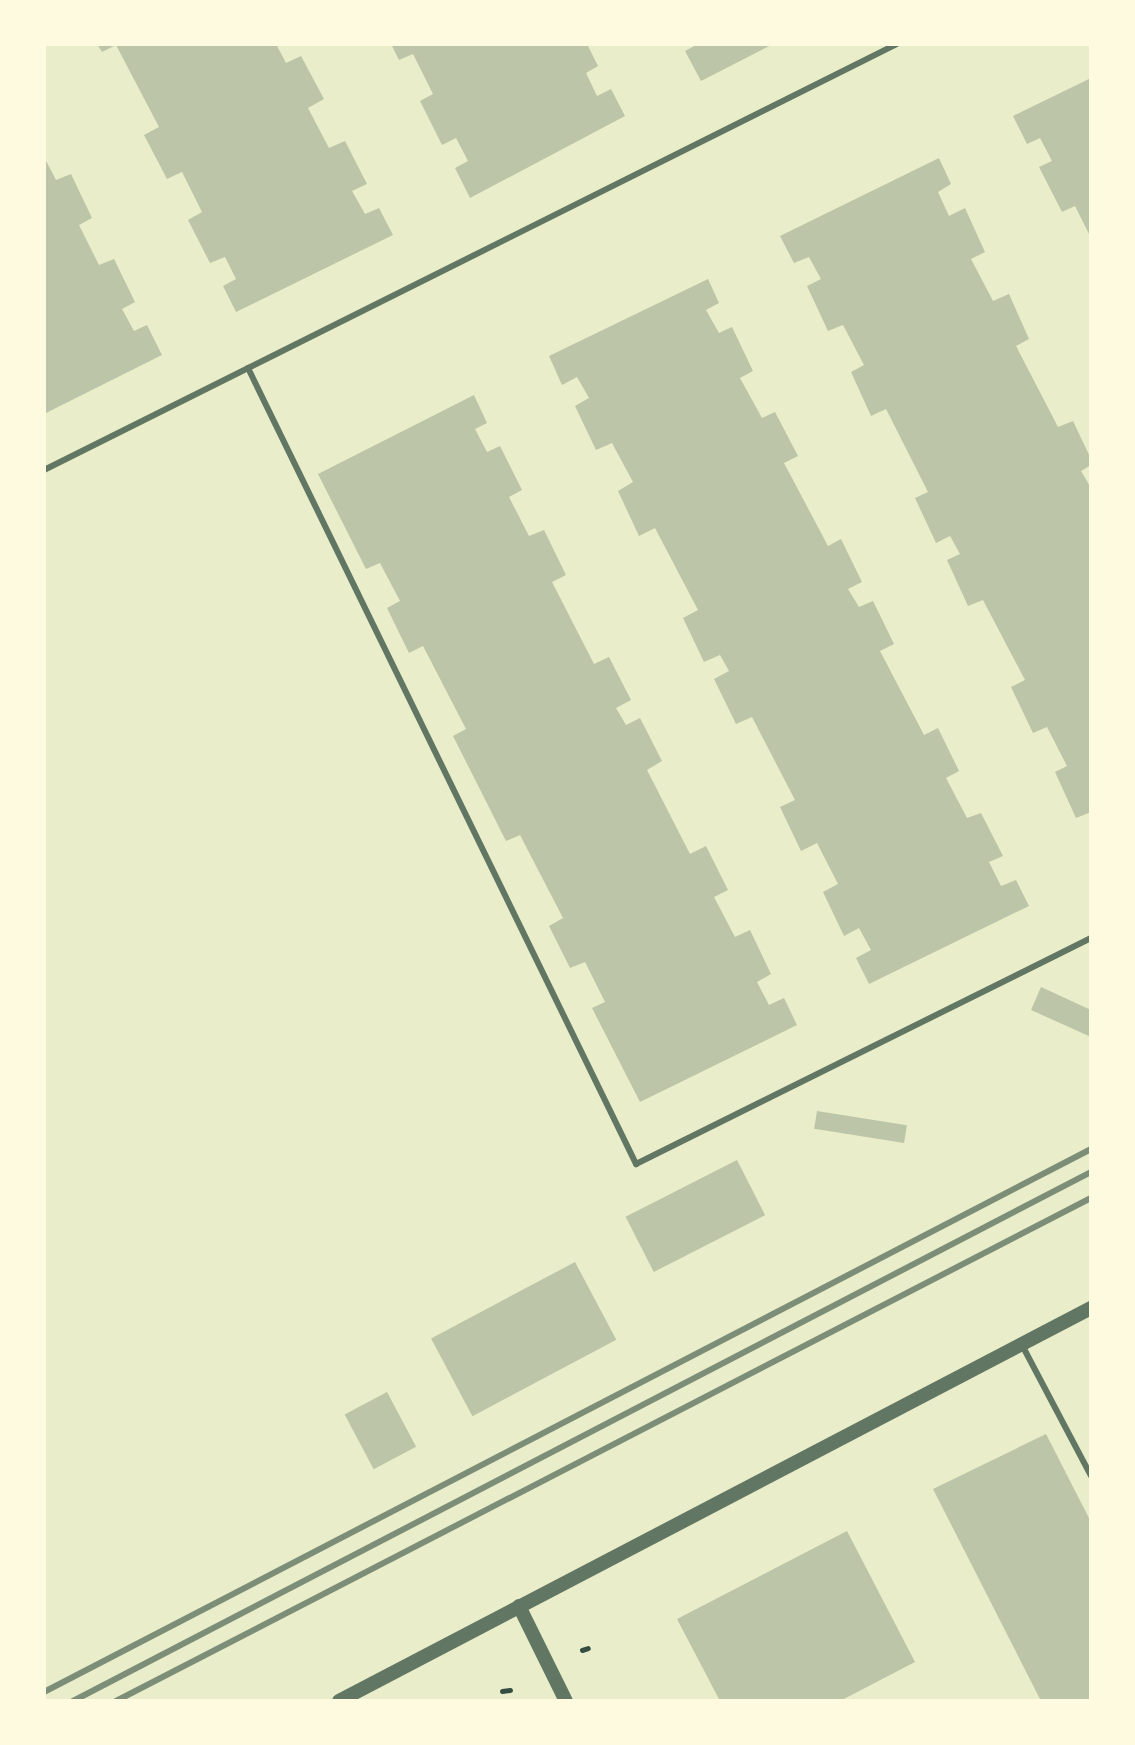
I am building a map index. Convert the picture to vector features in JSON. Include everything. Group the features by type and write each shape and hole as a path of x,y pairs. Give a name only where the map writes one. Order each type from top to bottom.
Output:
{"street":[{"path":"339,1701 1091,1308"},
{"path":"519,1606 566,1701"}],"lane":[{"path":"44,470 897,44"},
{"path":"248,368 636,1164 1091,938"},
{"path":"1022,1344 1091,1476"}],"building":[{"path":"97,44 276,44 286,63 301,56 324,99 308,108 329,148 345,141 367,184 352,191 365,214 379,208 393,235 236,312 223,286 236,279 225,257 210,263 188,220 202,212 182,172 167,179 144,135 159,127 116,45 102,52"},
{"path":"391,44 587,44 598,66 586,73 597,96 611,89 625,116 470,198 455,168 468,161 456,138 442,145 420,101 433,94 413,54 399,60"},
{"path":"698,44 773,44 701,81 685,51"},
{"path":"1091,78 1091,238 1075,206 1062,212 1039,167 1052,161 1040,138 1027,144 1013,116"},
{"path":"44,157 56,180 71,174 92,218 79,225 99,265 114,259 135,302 122,309 134,331 147,325 162,355 44,414"},
{"path":"939,158 951,184 938,192 949,216 965,208 985,252 971,259 993,301 1009,294 1029,339 1016,346 1058,427 1073,421 1091,459 1091,465 1081,471 1091,488 1091,812 1076,818 1055,772 1067,766 1047,727 1033,733 1011,687 1025,680 983,600 968,606 947,560 960,554 950,536 936,543 915,498 928,492 886,409 871,416 851,372 864,365 843,325 828,331 807,286 821,279 809,257 794,263 780,236"},
{"path":"708,279 719,303 706,310 719,333 732,327 753,371 740,378 762,418 775,412 798,456 784,463 828,546 841,539 862,582 848,589 859,607 873,601 894,644 880,651 924,735 938,728 959,771 946,778 967,818 981,813 1003,856 989,862 1001,886 1016,880 1029,906 869,984 856,958 871,950 859,928 844,936 823,892 838,884 817,843 801,851 780,807 795,800 752,717 736,724 714,679 729,671 720,655 704,662 683,618 698,610 655,528 639,536 618,491 633,482 612,443 596,450 575,406 589,398 577,377 562,385 549,356"},
{"path":"474,395 487,423 475,429 487,452 500,446 522,490 509,497 529,536 544,530 566,575 552,582 594,664 609,657 631,700 616,708 626,725 640,718 662,761 647,770 690,854 706,846 728,890 714,897 735,937 750,930 771,974 757,982 769,1005 784,998 797,1025 640,1102 592,1008 605,1002 585,962 570,968 549,926 563,918 520,835 506,841 453,736 466,729 423,646 409,653 387,608 400,601 380,563 366,569 318,474"},
{"path":"1041,987 1091,1010 1091,1037 1031,1010"},
{"path":"817,1111 907,1125 904,1143 814,1129"},
{"path":"737,1160 765,1215 654,1272 626,1217"},
{"path":"575,1262 616,1340 472,1416 431,1339"},
{"path":"387,1392 416,1447 374,1469 345,1415"},
{"path":"1046,1434 1091,1522 1091,1701 1041,1701 933,1489"},
{"path":"847,1531 915,1662 840,1701 720,1701 677,1619"}],"railway":[{"path":"44,1692 1091,1149"},
{"path":"73,1701 1091,1172"},
{"path":"116,1701 1091,1198"}]}
